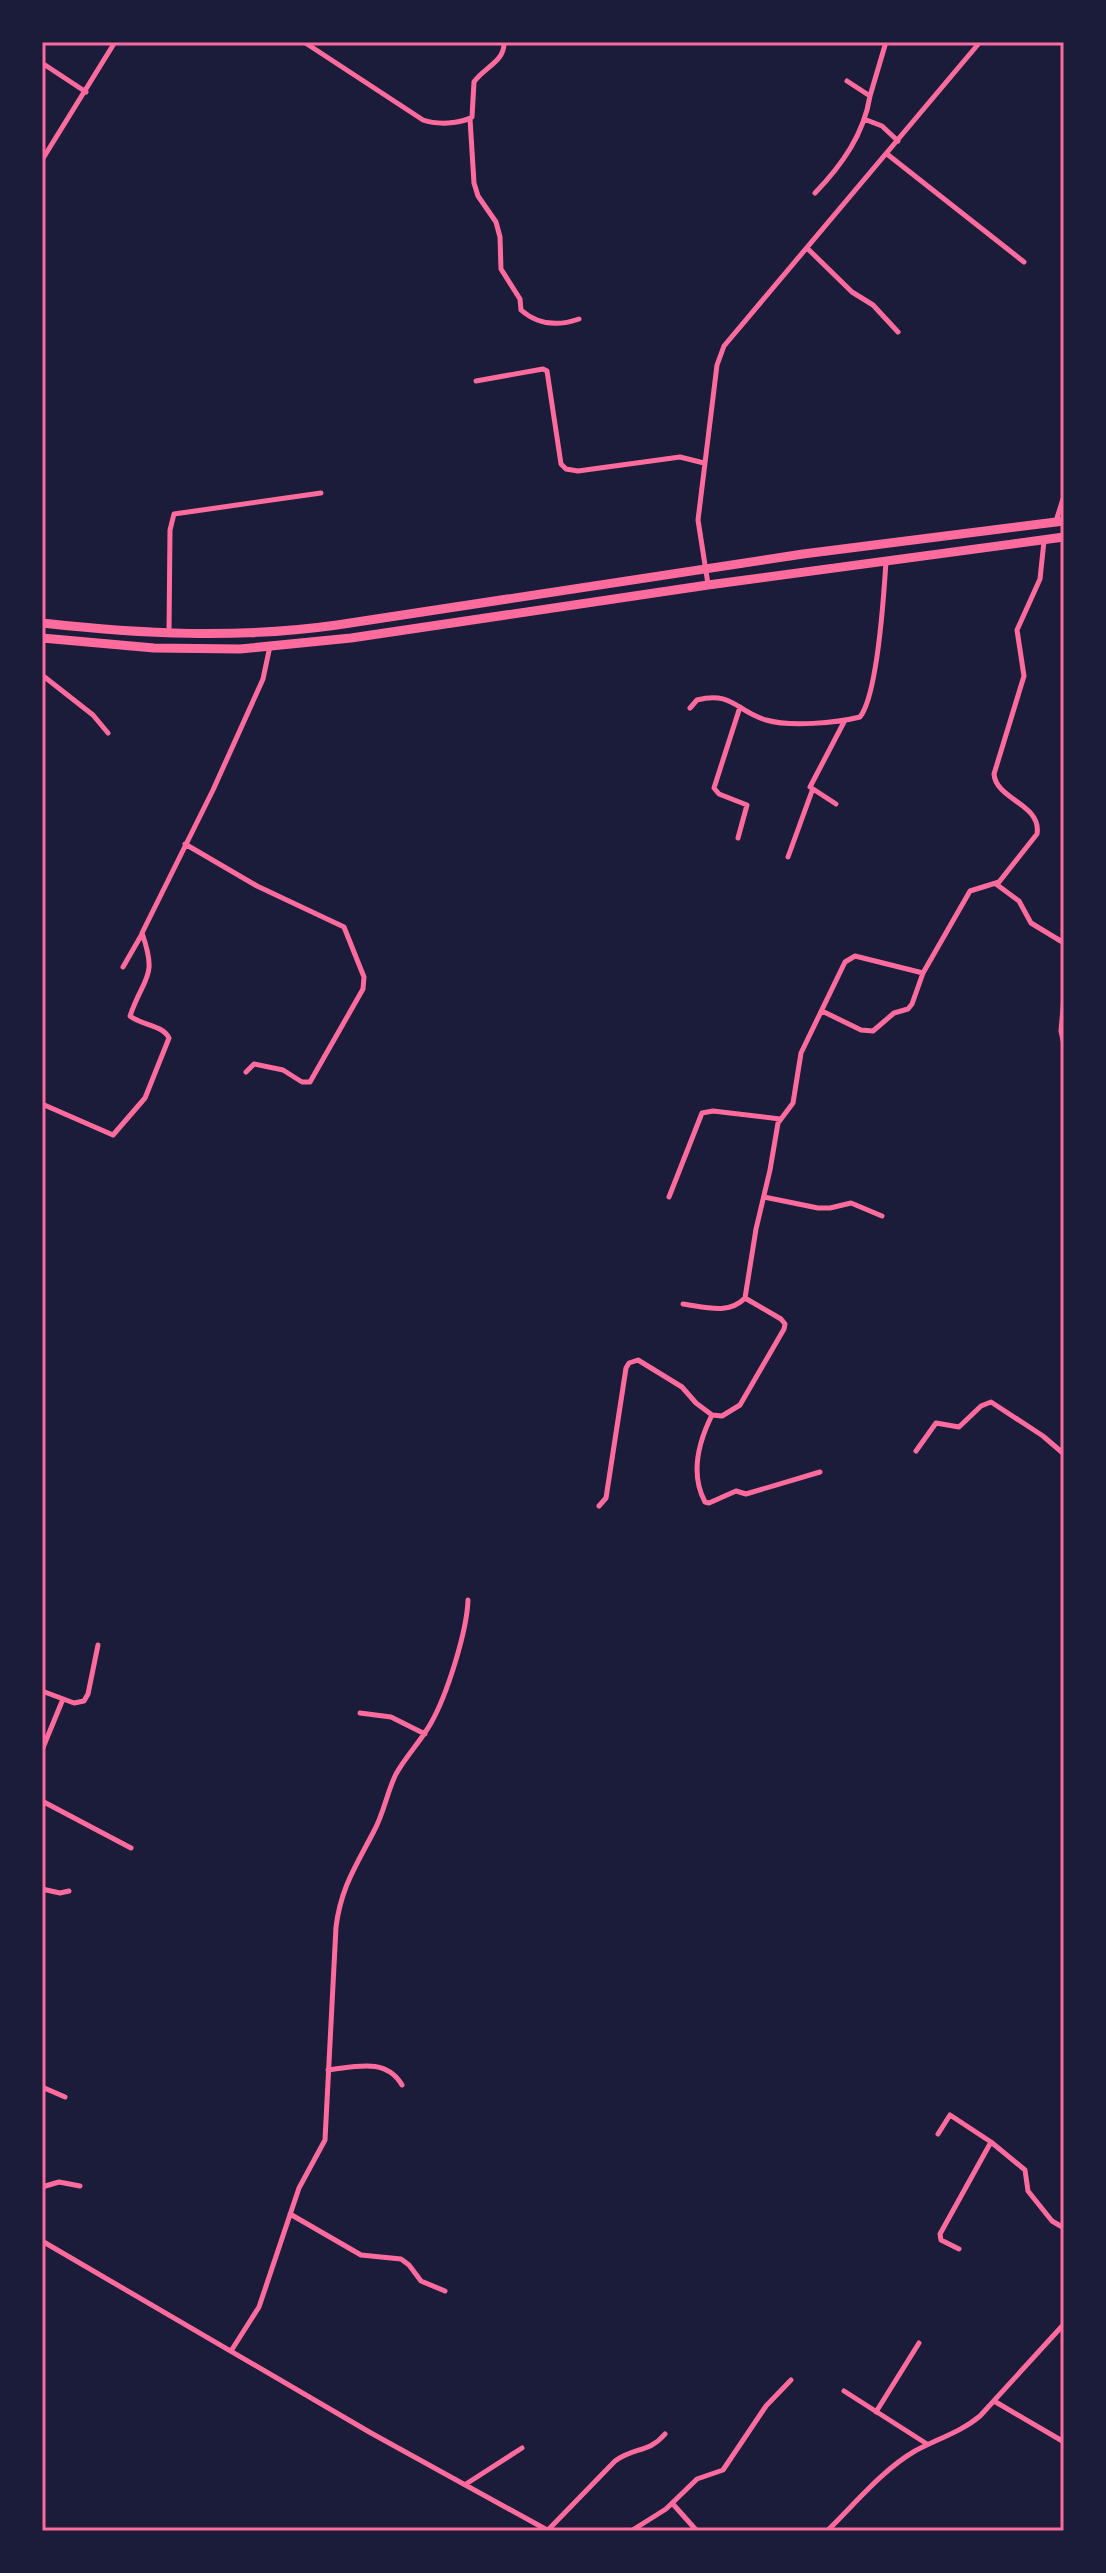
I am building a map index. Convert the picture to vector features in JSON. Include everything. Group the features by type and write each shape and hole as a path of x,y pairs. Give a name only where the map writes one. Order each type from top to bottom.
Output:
{"highway":[{"path":"42,623 169,633 239,634 321,627 706,568 1060,521"},
{"path":"42,638 154,648 240,649 380,634 708,585 1064,537"}],"street":[{"path":"42,160 115,42"},
{"path":"304,42 427,122 470,119"},
{"path":"504,42 504,51 499,59 476,78 470,119 474,183 478,196 496,222 501,269 520,299 521,310 537,320 560,325 579,319"},
{"path":"815,193 847,156 864,119 886,42"},
{"path":"708,585 698,520 721,353 732,334 980,42"},
{"path":"42,63 86,92"},
{"path":"847,81 870,96"},
{"path":"864,119 882,126 898,141"},
{"path":"887,154 1024,262"},
{"path":"807,248 852,292 873,305 898,332"},
{"path":"476,381 535,370 547,371 561,464 566,469 578,471 680,457 704,463"},
{"path":"169,633 170,530 174,514 321,493"},
{"path":"1060,521 1064,496"},
{"path":"822,1011 861,1030 873,1031 894,1013 912,1004 923,973 970,891 996,884 1038,831 1028,811 995,784 994,774 1024,676 1017,630 1040,579 1044,540"},
{"path":"690,708 697,700 721,697 750,714 774,722 844,721 860,717 866,708 883,613 886,561"},
{"path":"123,967 213,790 263,679 270,646"},
{"path":"42,675 93,715 108,733"},
{"path":"738,838 747,805 719,794 714,788 740,707"},
{"path":"788,857 812,791 813,777 844,721"},
{"path":"812,791 836,804"},
{"path":"185,844 257,886 344,927 364,977 363,989 310,1082 302,1082 283,1070 254,1064 246,1072"},
{"path":"996,884 1019,901 1031,923 1064,943"},
{"path":"42,1104 113,1135 145,1098 169,1038 164,1031 130,1016 150,970 151,958 142,933"},
{"path":"683,1304 726,1309 738,1305 745,1298 756,1229 780,1119 793,1103 801,1053 845,962 852,956 923,973"},
{"path":"1064,997 1061,1031 1064,1045"},
{"path":"669,1197 702,1113 713,1111 780,1119"},
{"path":"764,1197 818,1208 851,1203 882,1216"},
{"path":"599,1506 606,1498 629,1363 638,1360 671,1381 712,1415 722,1416 740,1405 785,1326 781,1319 745,1298"},
{"path":"916,1451 936,1423 959,1427 981,1406 991,1402 1043,1436 1064,1454"},
{"path":"712,1415 699,1447 697,1465 705,1502 736,1491 746,1494 820,1472"},
{"path":"231,2351 259,2307 299,2188 325,2140 336,1927 342,1895 358,1857 376,1827 398,1772 433,1720 463,1636 468,1600"},
{"path":"42,1691 79,1703 86,1698 98,1645"},
{"path":"42,1750 63,1699"},
{"path":"360,1713 382,1715 425,1734"},
{"path":"42,1801 131,1848"},
{"path":"42,1889 60,1893 69,1891"},
{"path":"328,2070 380,2065 396,2074 402,2085"},
{"path":"42,2087 65,2097"},
{"path":"938,2134 950,2115 991,2142 1025,2170 1028,2191 1048,2217 1064,2228"},
{"path":"959,2249 941,2240 940,2234 991,2142"},
{"path":"42,2187 59,2182 80,2186"},
{"path":"290,2214 361,2255 401,2259 421,2281 445,2291"},
{"path":"42,2241 371,2433 549,2531 615,2461 626,2453 652,2447 665,2434"},
{"path":"827,2531 895,2465 969,2425 1064,2324"},
{"path":"876,2412 919,2343"},
{"path":"631,2531 672,2503 697,2479 723,2470 766,2406 791,2380"},
{"path":"844,2391 928,2445"},
{"path":"994,2401 1064,2442"},
{"path":"466,2484 522,2448"},
{"path":"672,2503 697,2531"}]}
